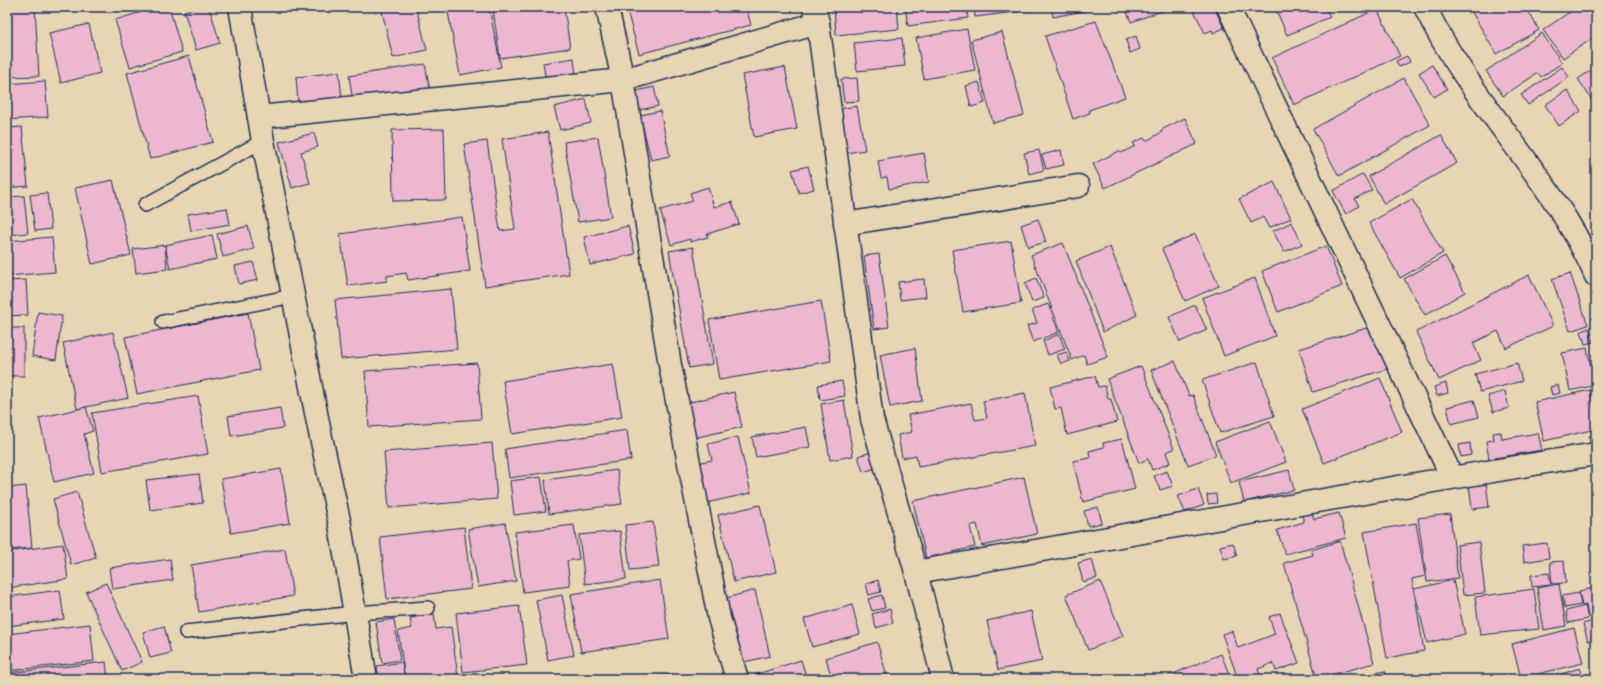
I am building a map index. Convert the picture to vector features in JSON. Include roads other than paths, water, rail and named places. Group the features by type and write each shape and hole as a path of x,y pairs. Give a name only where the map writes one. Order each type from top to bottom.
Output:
{"street":[{"path":"240,7 263,141 319,428 340,525 366,679"},
{"path":"607,7 623,80 670,365 719,618 737,679"},
{"path":"1228,7 1452,477"},
{"path":"1425,7 1434,27 1476,94 1548,190 1591,252 1596,276"},
{"path":"259,117 623,80 816,15 872,419 916,572 943,679"},
{"path":"845,224 1078,186"},
{"path":"916,572 1452,477 1596,454"}],"lane":[{"path":"145,204 263,141"},
{"path":"163,322 293,296"},
{"path":"186,632 355,613 428,608"}]}
